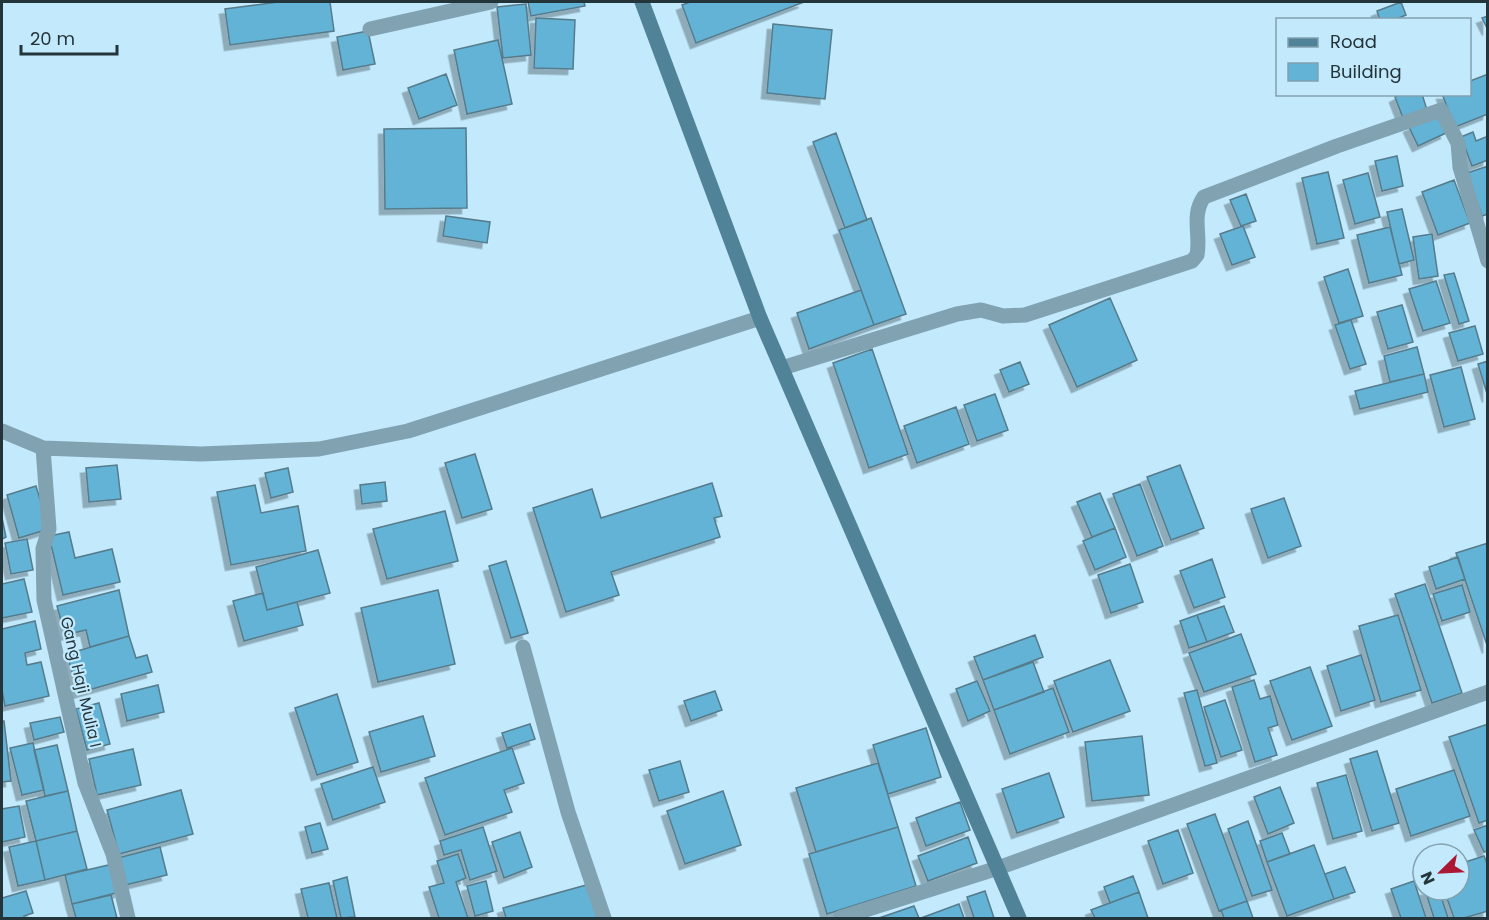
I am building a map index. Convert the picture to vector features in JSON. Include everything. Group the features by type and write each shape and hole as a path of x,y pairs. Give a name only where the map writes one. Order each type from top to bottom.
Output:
{"main road":[{"path":"642,2 760,318 1019,918"}],"street":[{"path":"370,29 491,2"},
{"path":"782,368 957,314 981,310 1003,316 1025,315 1192,261 1197,255 1199,245 1197,216 1199,204 1204,197 1337,146 1441,110 1458,143 1460,166 1488,261"},
{"path":"2,431 43,448 201,454 319,449 408,431 760,318"},
{"name":"Gang Haji Mulia I","path":"43,448 50,529 43,549 44,600 85,783 113,854 128,918"},
{"path":"523,647 568,812 604,918"},
{"path":"840,918 998,868 1488,692"}],"building":[{"path":"278,2 330,2 334,31 230,45 225,9"},
{"path":"528,2 584,2 585,6 531,16"},
{"path":"690,2 804,2 696,43 682,5"},
{"path":"1401,2 1406,15 1399,18 1379,18 1377,11"},
{"path":"526,4 531,55 503,58 497,7"},
{"path":"1488,16 1488,30 1482,18"},
{"path":"536,18 575,20 573,69 534,68"},
{"path":"773,24 832,30 825,99 767,93"},
{"path":"368,31 375,64 343,70 337,37"},
{"path":"498,40 512,104 467,114 454,50"},
{"path":"446,74 457,105 419,119 408,88"},
{"path":"1488,74 1488,114 1455,127 1443,96 1471,96 1471,81"},
{"path":"1423,96 1427,110 1403,118 1395,97"},
{"path":"1438,114 1446,133 1418,146 1409,127"},
{"path":"466,128 467,208 385,209 384,129"},
{"path":"1473,132 1476,141 1488,136 1488,160 1472,166 1461,137"},
{"path":"836,133 867,220 845,228 813,142"},
{"path":"1397,156 1403,186 1382,191 1375,161"},
{"path":"1488,166 1488,214 1482,216 1467,173"},
{"path":"1328,172 1344,238 1317,244 1302,178"},
{"path":"1368,173 1380,217 1355,224 1343,180"},
{"path":"1454,180 1470,223 1438,235 1422,192"},
{"path":"1246,194 1256,221 1241,226 1230,200"},
{"path":"1402,209 1414,260 1399,264 1387,212"},
{"path":"446,216 490,222 487,243 443,236"},
{"path":"871,218 906,314 874,325 839,230"},
{"path":"1243,226 1255,257 1232,265 1220,234"},
{"path":"1390,227 1402,275 1369,283 1357,235"},
{"path":"1432,234 1438,276 1419,279 1413,237"},
{"path":"1348,269 1363,316 1339,323 1324,277"},
{"path":"1454,273 1469,321 1459,324 1444,275"},
{"path":"1436,281 1450,323 1423,331 1409,289"},
{"path":"861,290 874,325 809,349 797,313"},
{"path":"1110,298 1137,360 1077,387 1049,325"},
{"path":"1402,305 1413,342 1388,349 1377,312"},
{"path":"1351,320 1366,364 1350,369 1335,325"},
{"path":"1475,326 1483,354 1458,361 1449,333"},
{"path":"1417,347 1424,374 1390,382 1384,356"},
{"path":"872,349 908,454 869,468 833,363"},
{"path":"1488,361 1488,397 1478,364"},
{"path":"1020,362 1029,384 1009,392 1000,370"},
{"path":"1461,367 1475,419 1444,427 1430,375"},
{"path":"1424,374 1428,392 1360,409 1355,391"},
{"path":"995,394 1008,430 977,441 964,405"},
{"path":"956,407 969,444 917,463 904,426"},
{"path":"475,454 492,509 462,518 445,463"},
{"path":"117,465 121,499 89,502 86,468"},
{"path":"1180,465 1204,528 1171,540 1147,477"},
{"path":"288,468 293,492 271,498 265,473"},
{"path":"385,482 387,501 362,504 360,485"},
{"path":"712,483 722,516 714,518 720,537 611,572 619,595 566,612 533,508 592,489 601,518"},
{"path":"1140,484 1163,546 1137,556 1113,494"},
{"path":"255,485 261,513 298,506 306,551 231,565 217,492"},
{"path":"36,486 49,529 19,538 7,495"},
{"path":"1100,493 1115,528 1092,537 1077,502"},
{"path":"1284,498 1301,546 1268,558 1251,509"},
{"path":"445,511 458,561 387,579 373,529"},
{"path":"2,518 6,537 2,539"},
{"path":"1115,528 1126,557 1095,570 1083,541"},
{"path":"69,532 75,558 112,549 120,582 63,595 49,536"},
{"path":"27,539 33,570 11,574 5,543"},
{"path":"1488,543 1488,648 1456,553"},
{"path":"318,550 330,593 267,610 256,567"},
{"path":"1458,557 1465,579 1436,589 1429,567"},
{"path":"1212,559 1225,597 1194,608 1180,571"},
{"path":"506,561 528,633 511,638 489,566"},
{"path":"1130,564 1143,602 1111,613 1098,575"},
{"path":"24,579 32,612 2,618 2,584"},
{"path":"1425,584 1462,693 1432,703 1395,594"},
{"path":"1462,585 1470,612 1442,621 1433,594"},
{"path":"119,590 129,636 90,647 86,630 65,635 57,606"},
{"path":"438,590 455,664 378,682 361,608"},
{"path":"263,593 267,610 297,602 303,625 244,641 233,601"},
{"path":"1224,606 1234,632 1207,642 1197,615"},
{"path":"1197,615 1207,642 1189,648 1180,621"},
{"path":"1398,615 1421,690 1381,702 1359,626"},
{"path":"35,621 41,649 25,653 27,665 41,662 49,696 5,706 2,690 2,629"},
{"path":"1241,634 1256,674 1204,692 1189,653"},
{"path":"1035,635 1043,657 983,680 974,657"},
{"path":"129,636 136,658 147,655 152,672 78,693 67,654"},
{"path":"1361,655 1375,700 1341,711 1327,666"},
{"path":"1110,660 1130,711 1073,732 1054,681"},
{"path":"1033,662 1044,692 994,710 983,680"},
{"path":"1310,667 1332,726 1292,740 1270,681"},
{"path":"1254,680 1260,699 1270,696 1278,725 1268,728 1277,755 1255,762 1232,687"},
{"path":"977,681 990,711 968,721 956,689"},
{"path":"158,685 164,712 127,721 121,694"},
{"path":"1053,688 1069,732 1010,754 994,710"},
{"path":"1197,690 1217,763 1205,766 1184,693"},
{"path":"715,691 722,710 691,721 684,701"},
{"path":"337,694 358,762 317,775 295,708"},
{"path":"1225,700 1242,750 1221,757 1204,707"},
{"path":"99,703 110,744 87,750 76,709"},
{"path":"423,716 435,756 381,772 369,732"},
{"path":"60,717 64,732 34,740 30,723"},
{"path":"2,721 4,721 11,781 2,782"},
{"path":"530,724 535,739 507,748 502,733"},
{"path":"1488,724 1488,820 1479,823 1449,737"},
{"path":"926,728 941,777 888,794 873,745"},
{"path":"1142,736 1149,795 1092,801 1085,742"},
{"path":"33,743 44,790 22,795 10,748"},
{"path":"57,745 68,791 45,796 34,750"},
{"path":"512,748 524,783 504,790 512,812 445,835 425,778"},
{"path":"133,749 141,785 97,795 89,759"},
{"path":"1377,751 1399,823 1372,831 1350,759"},
{"path":"680,761 689,792 659,801 649,770"},
{"path":"878,763 898,827 816,852 796,788"},
{"path":"373,767 385,802 333,820 321,784"},
{"path":"1454,770 1470,816 1411,836 1396,789"},
{"path":"1049,773 1064,817 1017,833 1002,789"},
{"path":"1346,775 1362,831 1333,839 1317,783"},
{"path":"1280,787 1294,823 1268,834 1254,797"},
{"path":"181,790 193,834 119,854 107,810"},
{"path":"68,791 77,831 36,841 26,801"},
{"path":"723,791 741,845 685,864 667,811"},
{"path":"960,802 970,830 926,846 916,818"},
{"path":"19,806 25,837 2,842 2,809"},
{"path":"1215,814 1247,901 1219,911 1187,824"},
{"path":"1248,821 1272,890 1252,896 1228,829"},
{"path":"320,823 328,849 312,853 305,827"},
{"path":"1488,825 1488,851 1484,852 1474,830"},
{"path":"483,827 497,871 470,880 461,850 444,855 440,841"},
{"path":"898,827 916,886 827,914 809,854"},
{"path":"1178,830 1193,873 1163,884 1148,841"},
{"path":"77,831 87,869 45,880 36,841"},
{"path":"520,832 532,867 504,878 492,842"},
{"path":"1282,833 1290,854 1267,862 1260,841"},
{"path":"968,837 977,863 928,881 918,856"},
{"path":"36,841 45,880 18,886 9,847"},
{"path":"1314,845 1334,899 1287,916 1267,862"},
{"path":"160,847 167,875 125,885 118,858"},
{"path":"458,854 466,878 456,882 468,918 439,918 429,887 444,883 437,861"},
{"path":"1484,856 1488,866 1488,911 1464,918 1454,918 1448,902 1471,902 1471,860"},
{"path":"113,864 120,892 72,904 65,875"},
{"path":"1345,867 1355,892 1334,899 1325,874"},
{"path":"1133,876 1139,892 1110,903 1104,887"},
{"path":"347,877 355,917 341,918 333,881"},
{"path":"486,881 493,911 475,916 467,886"},
{"path":"1411,882 1411,902 1421,902 1426,918 1401,918 1391,889"},
{"path":"329,883 337,918 308,918 301,889"},
{"path":"590,884 600,918 506,918 503,908"},
{"path":"26,891 33,913 24,918 2,918 2,898"},
{"path":"985,891 994,918 974,918 967,897"},
{"path":"1139,892 1148,918 1095,918 1091,910"},
{"path":"111,895 117,918 76,918 72,904"},
{"path":"1247,901 1253,918 1224,918 1221,910"},
{"path":"1429,902 1443,902 1448,918 1434,918"},
{"path":"959,904 964,918 921,918"},
{"path":"914,906 919,918 879,918"}]}
